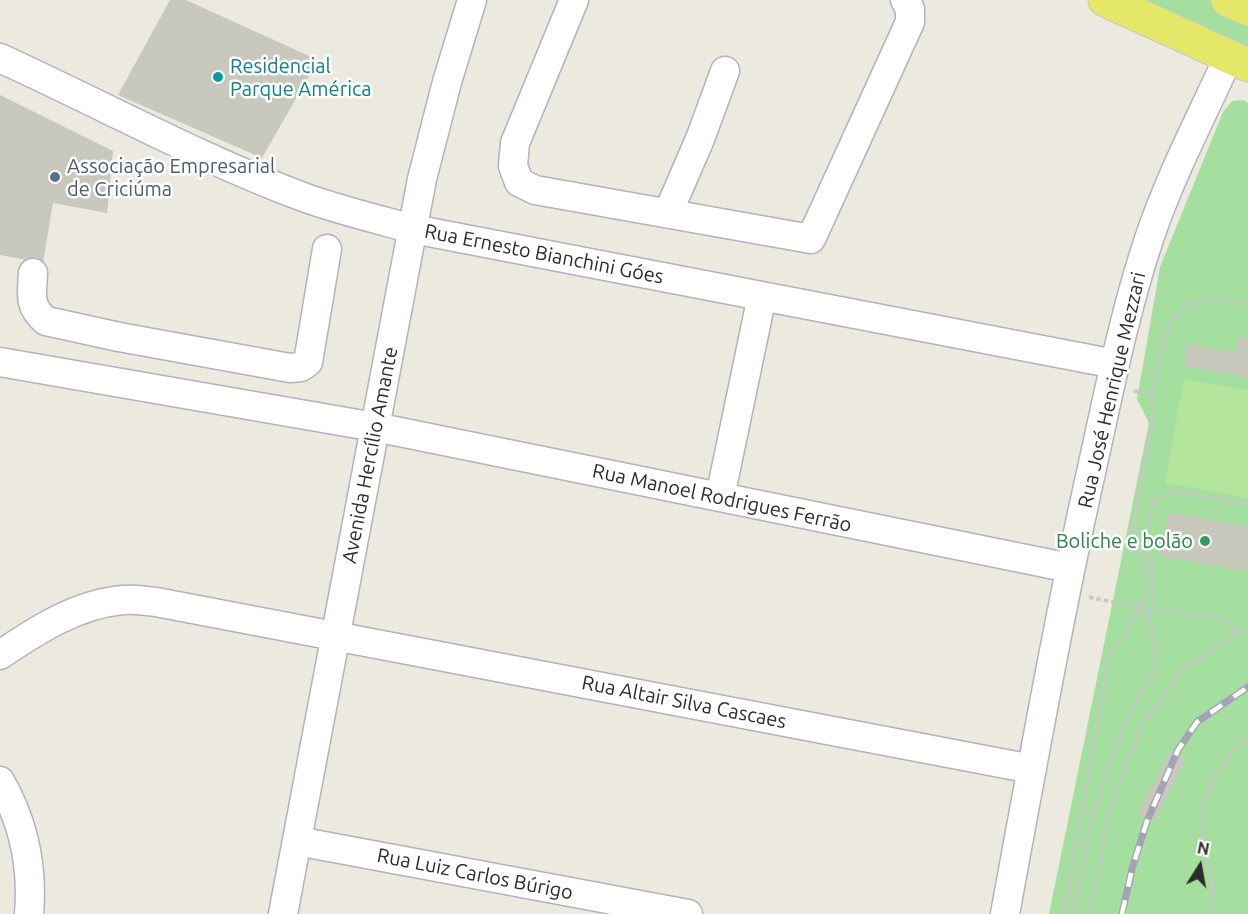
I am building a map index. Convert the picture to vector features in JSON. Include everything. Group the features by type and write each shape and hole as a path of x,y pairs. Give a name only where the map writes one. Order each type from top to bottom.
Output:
{"main road":[{"path":"1105,0 1238,60"},
{"path":"1228,0 1248,9"}],"street":[{"name":"Avenida Hercílio Amante","path":"283,914 413,228 434,131 472,0"},
{"path":"574,0 515,143 513,166 519,182 535,190 811,239 910,22 910,9 904,0"},
{"name":"Rua Ernesto Bianchini Góes","path":"0,58 202,153 303,197 350,213 413,228 1115,364"},
{"name":"Rua José Henrique Mezzari","path":"1005,914 1067,580 1115,364 1149,237 1170,188 1238,60"},
{"path":"668,213 700,139 725,71"},
{"path":"33,273 31,300 36,313 46,321 290,368 301,367 308,362 327,249"},
{"path":"720,497 762,296"},
{"path":"123,383 130,339"},
{"path":"0,362 375,427"},
{"name":"Rua Manoel Rodrigues Ferrão","path":"375,427 720,497 1067,580"},
{"name":"Rua Altair Silva Cascaes","path":"0,655 40,629 65,616 93,606 123,600 179,605 1032,769"},
{"path":"0,781 10,798 22,833 28,862 31,899 29,914"},
{"name":"Rua Luiz Carlos Búrigo","path":"297,841 688,914"}],"path":[{"path":"1063,914 1108,660 1140,608 1148,586 1134,525 1153,417 1152,394 1170,323 1178,313 1191,304 1232,301 1248,305"},
{"path":"1073,914 1089,829 1106,774 1121,733 1138,697 1152,676 1156,647 1148,620 1154,586 1152,563 1143,548 1153,501 1160,495 1179,492 1248,504"},
{"path":"1067,580 1140,608 1223,618 1240,631"},
{"path":"1090,914 1110,811 1141,727 1182,670 1248,628"},
{"path":"1212,914 1215,893 1203,831 1205,805 1210,783 1222,763 1248,739"}],"green space":[{"path":"1136,0 1214,0 1248,15 1248,51"},
{"path":"1243,100 1248,103 1248,914 1049,914 1149,423 1137,399 1160,267 1223,112 1232,101"},
{"path":"1184,379 1248,390 1248,498 1165,483"}],"building":[{"name":"Residencial Parque América","path":"170,0 186,0 318,60 262,158 118,95"},
{"name":"Associação Empresarial de Criciúma","path":"0,95 113,151 107,213 53,203 43,263 0,255"},
{"path":"1239,337 1248,339 1248,377 1184,366 1187,344 1236,352"},
{"name":"Boliche e bolão","path":"1169,513 1248,526 1248,571 1160,556"},
{"path":"1170,751 1186,759 1154,821 1138,813"}],"railway":[{"path":"1122,914 1132,869 1147,821 1178,750 1197,722 1248,687"}],"place":[{"name":"Residencial Parque América","path":"218,77"},
{"name":"Associação Empresarial de Criciúma","path":"55,177"},
{"name":"Boliche e bolão","path":"1205,541"}]}
